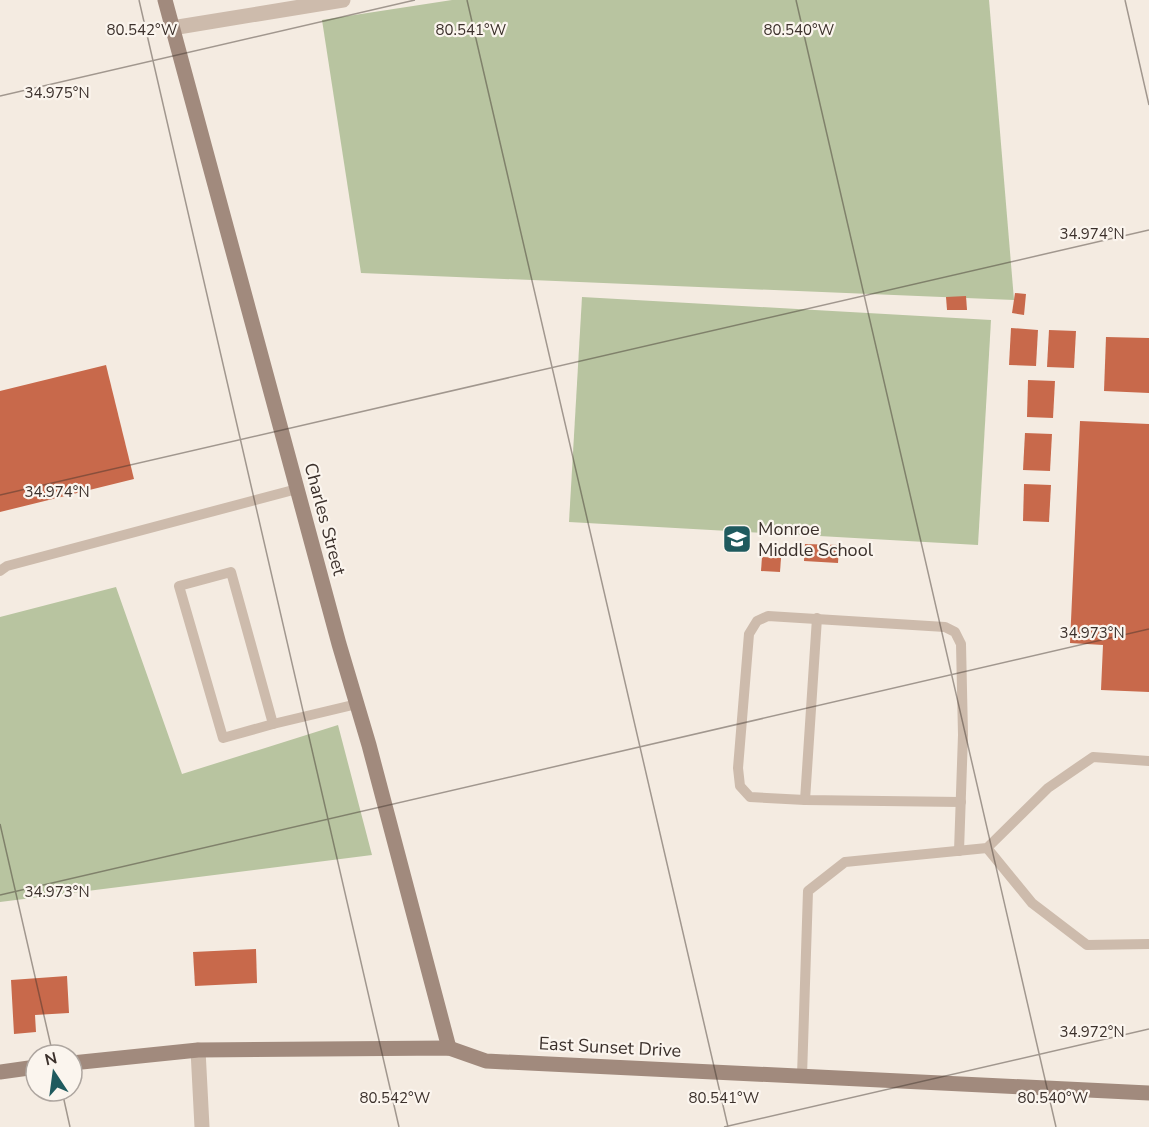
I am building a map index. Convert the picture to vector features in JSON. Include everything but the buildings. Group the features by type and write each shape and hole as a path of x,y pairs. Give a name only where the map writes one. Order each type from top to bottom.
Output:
{"street":[{"name":"Charles Street","path":"165,0 449,1048"},
{"path":"172,28 343,0"},
{"name":"East Sunset Drive","path":"84,1062 198,1050 449,1048 486,1061 1149,1093"},
{"path":"198,1050 202,1127"},
{"path":"0,1072 24,1069"}],"lane":[{"path":"0,571 7,566 297,489"},
{"path":"273,724 231,572 179,586 223,738 357,704"},
{"path":"959,851 961,802 963,735 961,644 955,632 945,627 817,618 768,616 757,621 749,634 738,768 740,786 750,797 961,802"},
{"path":"805,800 817,618"},
{"path":"802,1076 808,891 844,862 987,848 1048,788 1094,757 1149,761"},
{"path":"987,848 1032,903 1087,945 1149,944"}],"green space":[{"path":"452,0 989,0 1014,300 361,273 322,20"},
{"path":"582,297 991,320 978,545 569,522"},
{"path":"116,587 182,774 338,725 372,855 0,902 0,617"}],"place":[{"name":"Monroe Middle School","path":"737,539"}]}
